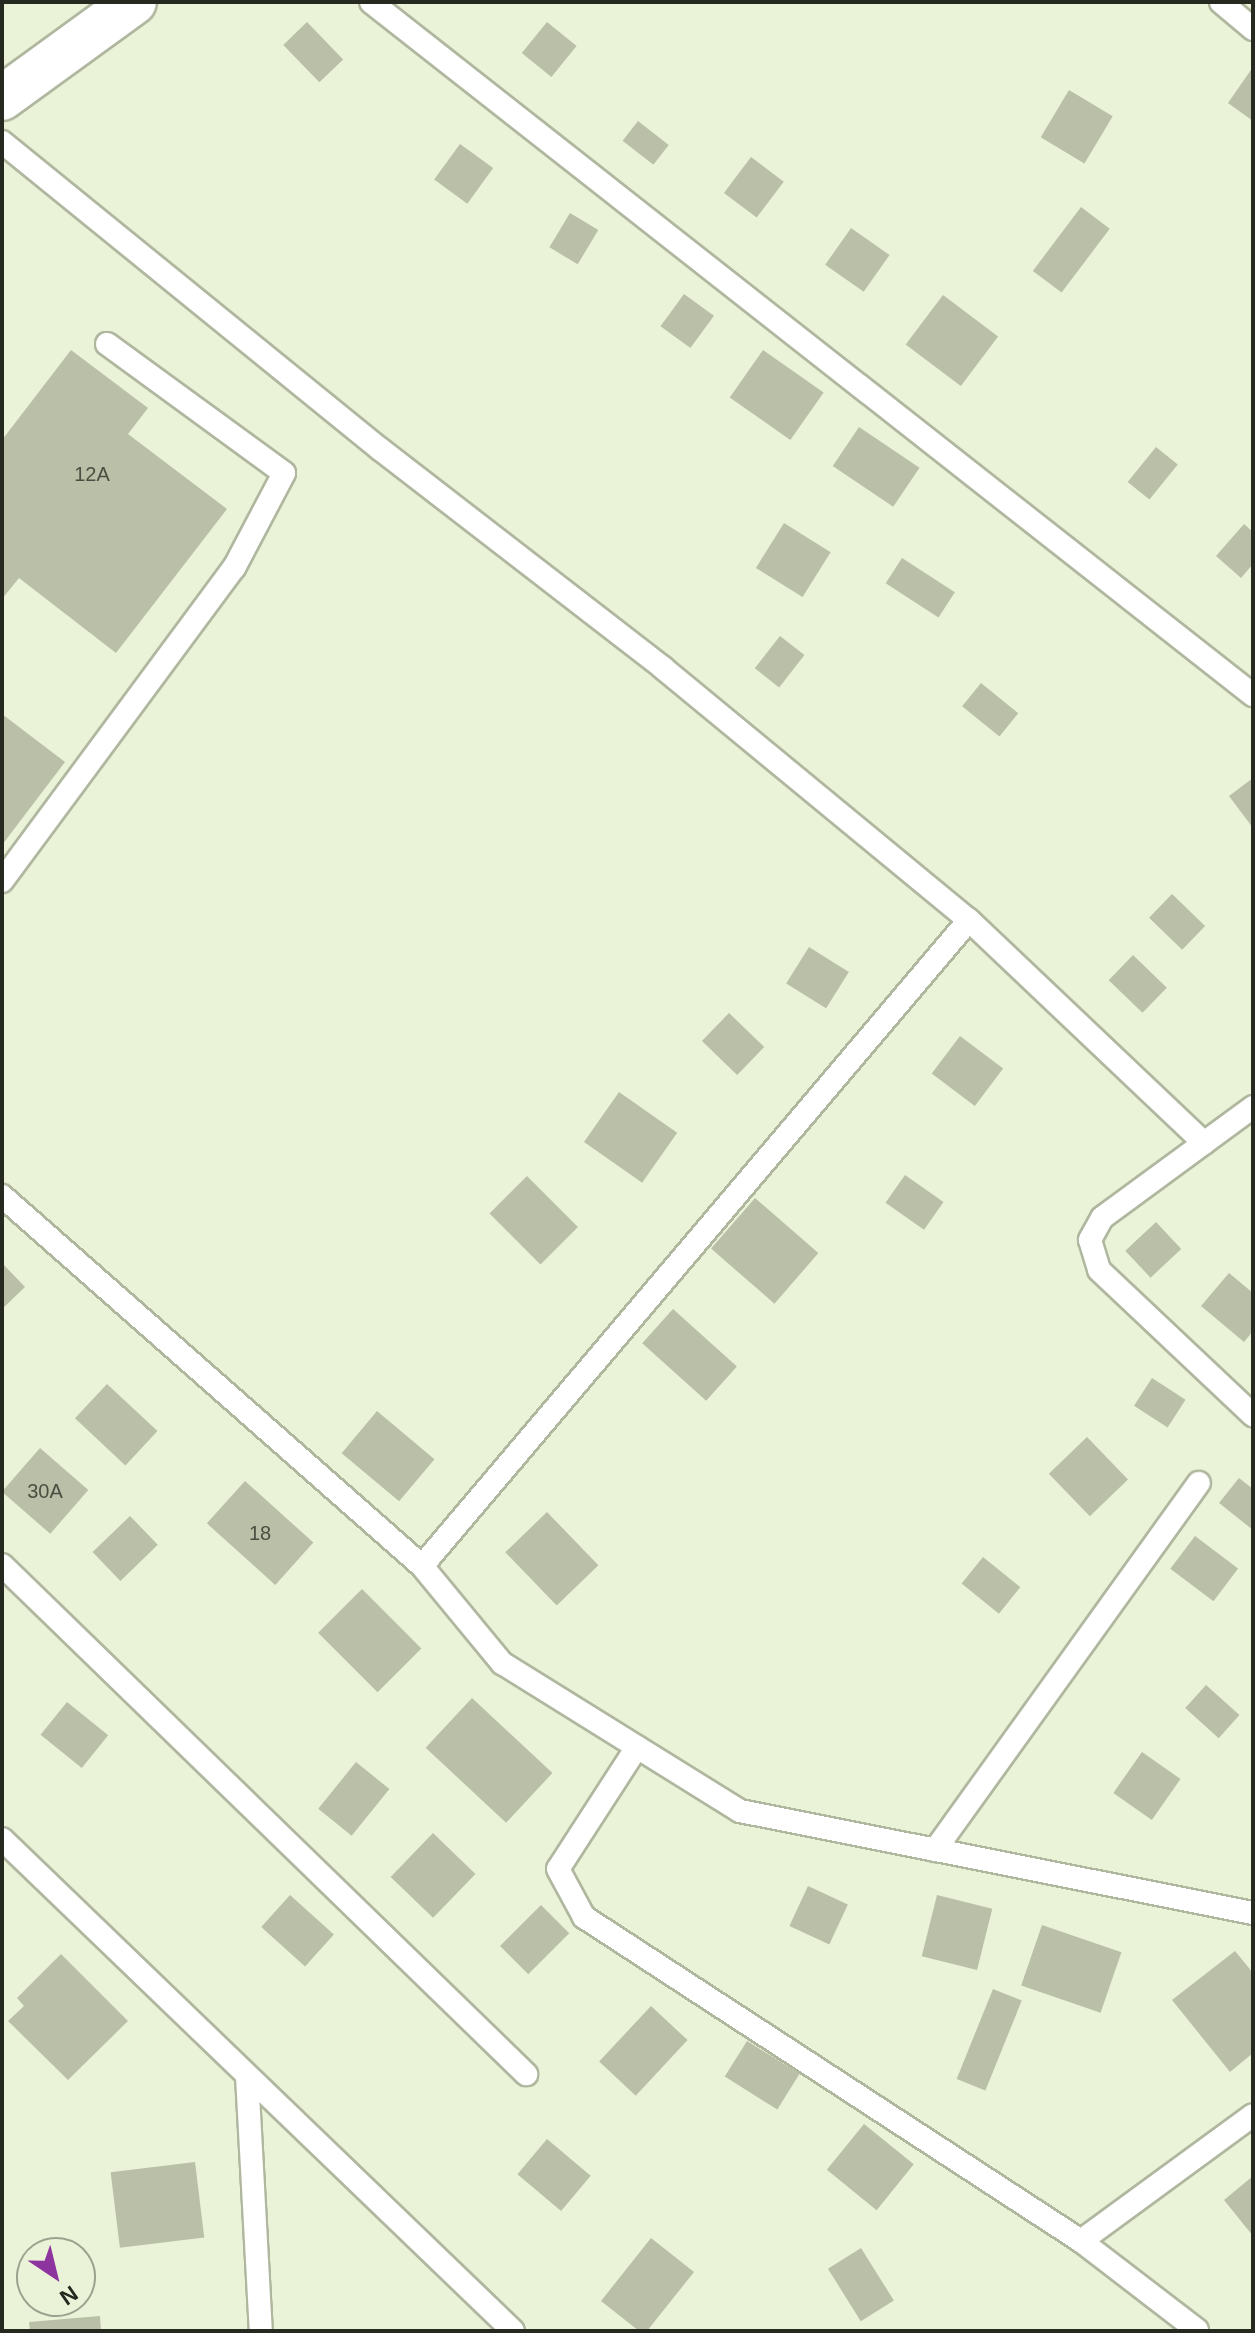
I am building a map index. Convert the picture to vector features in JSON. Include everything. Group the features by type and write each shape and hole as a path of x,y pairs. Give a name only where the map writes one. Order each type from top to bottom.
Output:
{"street":[{"path":"2,98 134,2"}],"lane":[{"path":"371,2 1253,695"},
{"path":"1221,2 1253,29"},
{"path":"2,142 380,449 663,668 969,920 1204,1143"},
{"path":"2,881 234,568 284,473 107,344"},
{"path":"422,1566 969,920"},
{"path":"1253,1107 1102,1218 1090,1240 1099,1270 1253,1415"},
{"path":"2,1196 422,1566 502,1663 740,1811 1253,1913"},
{"path":"935,1850 1199,1483"},
{"path":"2,1565 526,2074"},
{"path":"637,1747 558,1869 584,1917 1081,2241 1197,2330"},
{"path":"2,1839 513,2331"},
{"path":"247,2076 261,2331"},
{"path":"1081,2241 1253,2115"}],"building":[{"path":"307,22 343,59 319,82 283,45"},
{"path":"547,22 577,46 551,77 522,53"},
{"path":"1253,67 1253,121 1228,103"},
{"path":"1069,90 1113,116 1084,163 1041,137"},
{"path":"638,121 669,145 653,165 623,141"},
{"path":"460,144 493,168 467,204 434,180"},
{"path":"751,157 784,182 757,218 724,193"},
{"path":"1081,207 1110,229 1062,293 1033,271"},
{"path":"570,213 598,230 578,264 549,247"},
{"path":"851,228 890,255 864,292 825,265"},
{"path":"684,294 714,316 690,348 660,326"},
{"path":"943,295 998,337 961,386 906,345"},
{"path":"71,350 148,408 128,434 227,509 116,653 19,578 2,599 2,440"},
{"path":"763,350 824,392 790,440 730,398"},
{"path":"859,427 920,468 893,507 833,466"},
{"path":"1156,447 1178,465 1149,500 1128,482"},
{"path":"784,523 831,552 803,597 756,568"},
{"path":"1244,524 1253,532 1253,564 1241,578 1216,556"},
{"path":"902,558 955,592 938,617 886,583"},
{"path":"780,636 804,655 779,687 755,668"},
{"path":"981,683 1018,713 999,737 962,706"},
{"path":"2,714 65,762 2,845"},
{"path":"1253,778 1253,828 1229,796"},
{"path":"1172,894 1205,926 1182,950 1149,918"},
{"path":"809,947 849,972 826,1008 786,983"},
{"path":"1133,955 1167,988 1142,1013 1109,980"},
{"path":"729,1013 764,1047 737,1075 702,1041"},
{"path":"960,1036 1003,1068 975,1106 932,1074"},
{"path":"619,1092 677,1133 642,1183 584,1142"},
{"path":"905,1175 944,1202 924,1230 885,1203"},
{"path":"527,1176 578,1227 540,1264 490,1213"},
{"path":"755,1198 818,1253 774,1304 711,1249"},
{"path":"1156,1222 1181,1249 1151,1278 1125,1251"},
{"path":"2,1263 25,1287 2,1309"},
{"path":"1229,1273 1253,1293 1253,1331 1244,1342 1201,1306"},
{"path":"673,1309 737,1367 706,1401 642,1343"},
{"path":"1152,1378 1186,1400 1168,1427 1134,1406"},
{"path":"107,1384 157,1431 125,1465 75,1418"},
{"path":"377,1411 434,1459 399,1501 342,1453"},
{"path":"1087,1437 1128,1479 1090,1516 1049,1474"},
{"path":"40,1448 88,1490 50,1534 2,1492"},
{"path":"1239,1478 1253,1489 1253,1530 1219,1503"},
{"path":"245,1481 313,1543 275,1585 207,1523"},
{"path":"547,1512 598,1565 557,1606 505,1552"},
{"path":"130,1516 158,1545 120,1581 93,1552"},
{"path":"1195,1536 1238,1568 1213,1601 1170,1569"},
{"path":"983,1557 1020,1587 999,1614 962,1583"},
{"path":"362,1589 421,1648 378,1692 318,1633"},
{"path":"1206,1685 1239,1715 1219,1738 1185,1708"},
{"path":"472,1698 552,1773 506,1823 426,1748"},
{"path":"67,1702 108,1735 82,1768 41,1735"},
{"path":"1142,1752 1181,1779 1152,1820 1113,1793"},
{"path":"356,1762 389,1789 352,1836 318,1809"},
{"path":"433,1833 475,1874 433,1918 391,1877"},
{"path":"808,1886 848,1905 829,1944 789,1926"},
{"path":"290,1895 334,1934 305,1966 261,1927"},
{"path":"937,1895 992,1909 977,1970 922,1956"},
{"path":"541,1905 569,1933 528,1974 500,1946"},
{"path":"1042,1925 1121,1952 1101,2013 1021,1986"},
{"path":"1235,1951 1253,1973 1253,2053 1230,2072 1172,2000"},
{"path":"61,1954 128,2021 68,2080 8,2021 24,2006 17,1998"},
{"path":"993,1989 1022,2001 985,2091 957,2079"},
{"path":"651,2006 688,2040 636,2096 599,2062"},
{"path":"747,2041 800,2074 777,2109 725,2077"},
{"path":"864,2124 914,2164 877,2210 827,2170"},
{"path":"547,2139 591,2176 561,2211 517,2174"},
{"path":"195,2162 204,2237 120,2248 111,2172"},
{"path":"1253,2176 1253,2236 1224,2200"},
{"path":"651,2238 694,2272 647,2331 639,2331 601,2301"},
{"path":"861,2248 894,2301 861,2321 828,2269"},
{"path":"100,2316 101,2331 30,2331 29,2322"}]}
